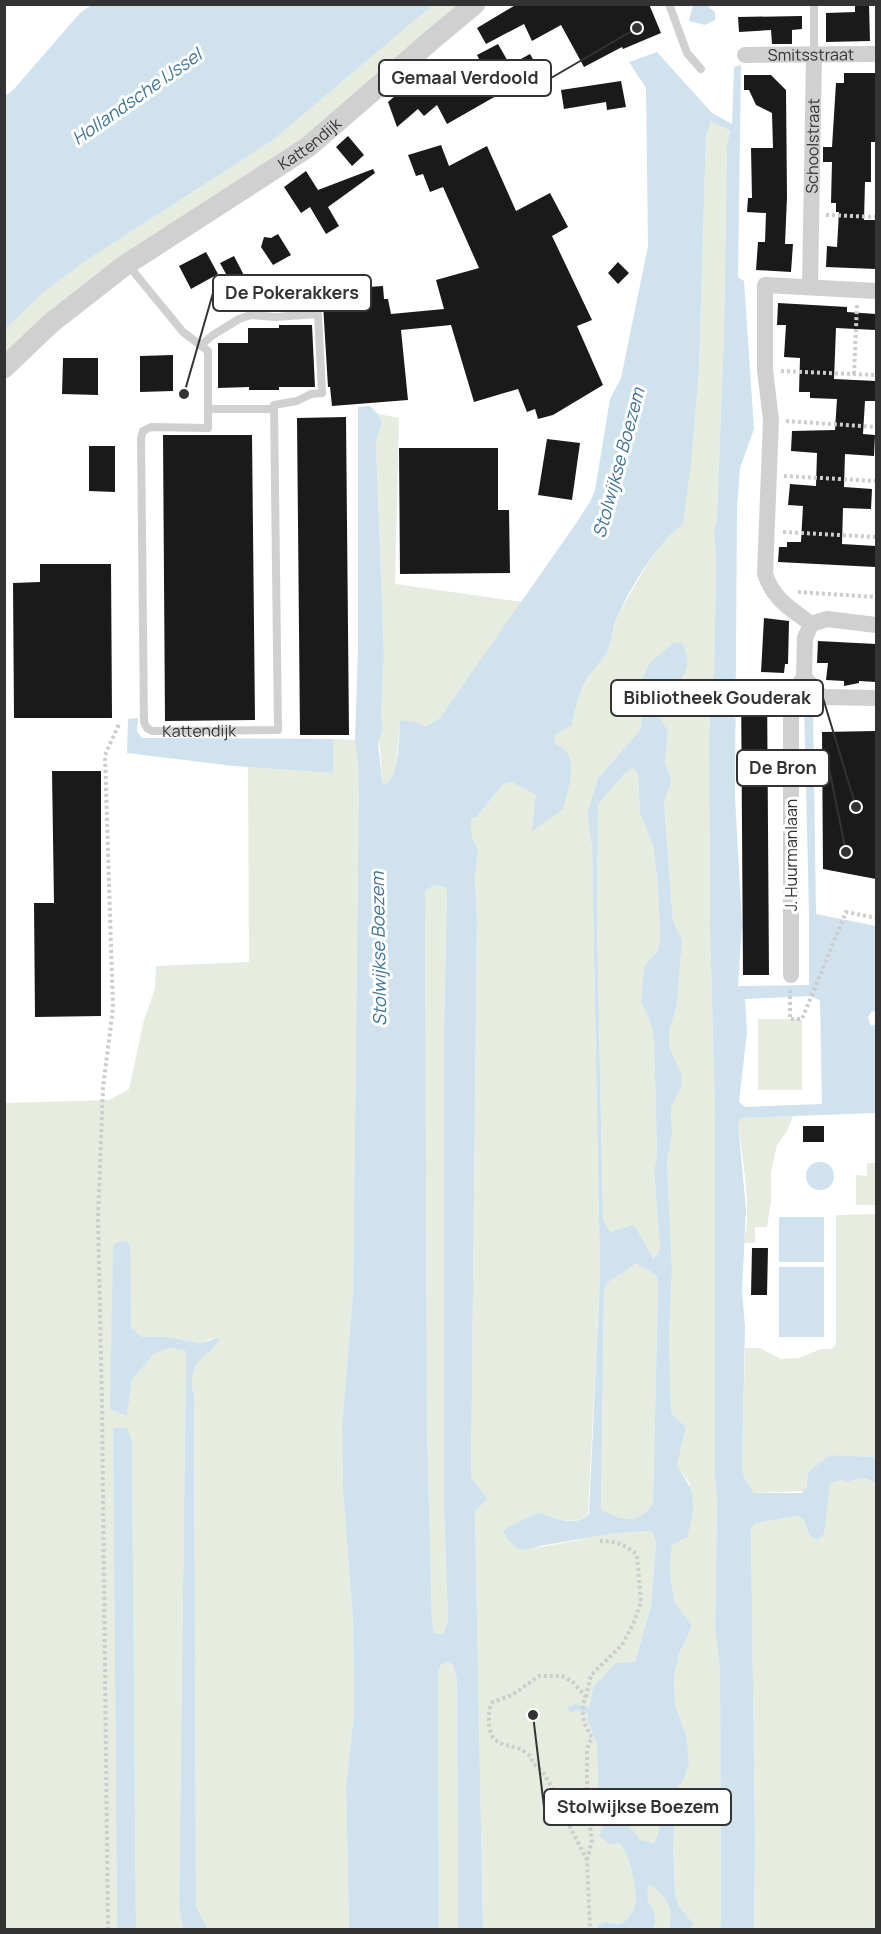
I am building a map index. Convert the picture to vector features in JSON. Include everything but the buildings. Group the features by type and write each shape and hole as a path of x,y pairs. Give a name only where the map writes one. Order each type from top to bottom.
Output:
{"street":[{"name":"Kattendijk","path":"4,368 51,323 127,264 308,147 475,4"},
{"name":"Smitsstraat","path":"745,55 876,54"},
{"name":"Schoolstraat","path":"810,287 814,55"},
{"path":"811,624 771,590 765,574 771,420 765,370 765,285 876,291"},
{"path":"876,624 827,619 811,624 805,638 804,677 822,697 876,698"},
{"name":"J. Huurmanlaan","path":"791,975 791,696 804,677"}],"lane":[{"path":"669,4 687,53 701,69"},
{"name":"Schoolstraat","path":"814,4 814,55"},
{"path":"127,264 183,332 208,351 208,409 274,409 274,405 322,393 318,314 274,317 251,315 239,319 201,345"},
{"name":"Kattendijk","path":"208,409 208,428 151,427 143,431 141,438 144,722 152,731 278,730 274,409"}],"path":[{"path":"812,214 876,217"},
{"path":"854,374 858,290"},
{"path":"765,370 876,375"},
{"path":"771,420 876,427"},
{"path":"769,475 876,481"},
{"path":"767,531 876,537"},
{"path":"771,590 876,597"},
{"path":"108,1929 98,1219 103,1088 113,1008 105,755 120,722"},
{"path":"791,975 790,1019 802,1019 846,912 876,918"},
{"path":"588,1929 587,1860 592,1840 590,1826 593,1816 587,1790 587,1749 592,1737 582,1714 583,1704 591,1675 622,1645 641,1602 637,1555 627,1546 613,1541 600,1541"},
{"path":"586,1697 572,1681 562,1677 539,1676 512,1695 493,1702 489,1709 489,1728 493,1738 499,1743 521,1749 542,1771 561,1802 570,1827 587,1860"}],"shaded area":[{"path":"433,5 461,5 317,128 5,354 5,329 44,292 81,264 273,140"},
{"path":"711,121 730,131 727,145 724,330 717,517 714,531 716,559 714,675 711,686 709,739 710,928 715,1116 715,1479 717,1500 715,1629 720,1670 721,1929 690,1929 692,1924 679,1906 675,1894 673,1844 676,1790 684,1779 689,1764 687,1737 675,1705 674,1677 679,1654 692,1626 674,1601 670,1570 672,1545 690,1484 677,1466 686,1427 671,1413 669,1338 672,1271 667,1161 672,1135 671,1107 682,1086 669,1047 669,1032 677,1005 682,940 673,921 664,800 672,781 665,762 668,731 660,718 659,703 667,694 642,680 641,729 598,778 587,813 592,848 600,1275 588,1514 583,1518 570,1521 539,1512 503,1531 523,1550 580,1540 599,1534 633,1530 652,1531 656,1543 651,1606 635,1662 593,1687 587,1720 597,1744 598,1788 612,1808 619,1843 623,1847 632,1872 636,1899 625,1921 618,1924 603,1924 597,1930 483,1929 475,1511 488,1499 471,1478 477,918 475,879 478,849 472,838 471,819 477,817 503,784 511,782 566,751 554,742 555,735 572,724 576,699 593,670 605,656 617,616 648,563 669,533 692,454 699,370 706,136"},
{"path":"378,414 399,418 395,584 523,602 440,718 425,727 400,720 396,770 392,781 384,784 378,742 383,730 381,714 384,657 376,443 382,422"},
{"path":"333,739 355,740 359,775 353,1294 342,1425 343,1491 353,1620 354,1713 346,1787 349,1929 208,1929 196,1908 194,1394 192,1379 197,1364 213,1338 201,1343 168,1337 142,1337 130,1328 130,1246 120,1241 113,1246 111,1409 127,1416 132,1380 154,1352 170,1348 186,1350 179,1907 183,1929 136,1929 132,1441 127,1427 113,1428 117,1929 5,1929 4,1103 109,1100 129,1089 143,1024 155,988 156,966 249,962 248,767 333,773"},
{"path":"635,769 638,776 640,813 653,846 658,886 660,938 657,952 644,966 641,1002 650,1021 654,1038 657,1156 654,1170 660,1249 652,1258 648,1252 619,1231 610,1232 603,1219 597,917 598,805 623,775"},
{"path":"434,885 447,888 444,1028 444,1509 448,1622 443,1634 434,1632 432,1621 427,1425 425,891"},
{"path":"758,1019 802,1019 802,1090 758,1090"},
{"path":"793,1116 787,1131 777,1145 771,1172 771,1201 767,1227 755,1227 755,1243 743,1243 746,1231 747,1201 738,1123 743,1118"},
{"path":"867,1163 876,1163 876,1205 856,1205 856,1175 867,1176"},
{"path":"876,1214 876,1457 830,1455 808,1472 805,1491 754,1493 745,1480 742,1468 745,1348 760,1348 781,1359 799,1358 821,1349 832,1349 836,1344 836,1215"},
{"path":"635,1263 656,1275 658,1283 653,1503 642,1516 630,1520 601,1509 604,1288 611,1280"},
{"path":"863,1477 876,1484 876,1929 754,1929 751,1528 756,1523 797,1516 804,1521 809,1535 830,1483 842,1480 848,1482"},
{"path":"448,1662 453,1665 457,1680 458,1929 439,1929 438,1672 441,1665"},
{"path":"643,1797 655,1803 659,1819 657,1838 654,1843 640,1841 625,1818 630,1799"},
{"path":"648,1883 660,1893 667,1903 670,1914 669,1929 653,1929 655,1916 648,1899"}],"water":[{"name":"Hollandsche IJssel","path":"93,4 433,5 273,140 81,264 44,292 5,329 5,96 14,89 80,13"},
{"path":"693,5 706,5 715,12 715,20 705,25 689,21"},
{"path":"657,52 712,113 732,124 734,67 741,65 738,277 744,281 754,429 740,468 737,508 735,797 742,924 738,986 809,985 804,703 813,703 816,914 876,926 876,1012 872,1011 868,1017 871,1026 876,1024 876,1113 743,1118 738,1123 746,1210 742,1290 745,1327 742,1468 745,1480 754,1493 801,1493 806,1488 808,1472 830,1455 876,1457 876,1484 862,1478 830,1483 824,1534 817,1540 809,1535 804,1521 797,1516 756,1523 751,1528 754,1929 721,1929 720,1670 715,1629 717,1500 715,1479 715,1116 710,928 709,739 711,686 714,675 716,559 714,531 717,517 724,330 727,145 730,131 711,121 706,136 699,370 683,524 664,541 638,578 616,620 606,654 582,689 572,725 555,735 554,742 566,751 571,764 570,780 563,809 532,831 536,795 512,782 503,784 477,817 471,819 472,838 478,849 475,879 477,918 471,1478 488,1499 475,1511 483,1929 458,1929 457,1680 453,1665 448,1662 441,1665 438,1672 439,1929 349,1929 346,1787 354,1713 353,1620 343,1491 342,1425 353,1294 359,775 355,740 358,648 358,407 370,406 382,422 376,443 384,657 381,714 383,730 378,742 384,784 393,775 396,766 400,720 419,723 425,727 440,718 577,522 595,490 610,399 621,378 648,246 646,88 629,62","holes":["434,885 447,888 444,1028 444,1509 448,1622 443,1634 434,1632 432,1621 427,1425 425,891","809,996 820,1000 822,1104 745,1107 739,1102 747,1032 745,999"]},
{"path":"674,642 682,643 686,653 686,669 678,683 659,703 660,718 668,731 665,762 672,781 664,801 673,921 682,940 677,1005 669,1032 669,1047 681,1074 682,1086 671,1107 672,1135 667,1161 672,1271 669,1338 671,1413 686,1427 677,1466 688,1485 693,1500 687,1537 672,1545 670,1570 674,1601 692,1626 679,1654 674,1677 675,1705 687,1737 689,1764 684,1779 676,1790 673,1844 675,1894 679,1906 693,1924 690,1929 669,1929 668,1903 649,1884 648,1900 655,1916 653,1929 597,1929 603,1923 618,1924 625,1921 634,1909 636,1899 632,1872 623,1847 619,1843 609,1844 599,1835 612,1808 598,1788 597,1744 587,1720 593,1687 616,1663 635,1662 651,1606 656,1543 652,1531 639,1531 523,1550 513,1545 503,1531 539,1512 557,1519 571,1521 589,1514 600,1275 592,848 587,813 598,778 641,729 642,680 649,664","holes":["635,769 638,776 640,813 653,846 658,886 660,938 657,952 644,966 641,1002 650,1021 654,1038 657,1156 654,1170 660,1249 653,1258 633,1225 610,1232 603,1219 597,917 598,805 623,775","635,1263 656,1275 658,1283 653,1503 642,1515 629,1519 615,1516 601,1509 604,1288 611,1280","643,1797 655,1803 659,1828 654,1843 640,1840 626,1822 625,1814 630,1799"]},
{"path":"138,718 137,731 142,738 333,739 333,773 234,766 127,753 128,719"},
{"path":"820,1162 830,1166 834,1176 830,1186 820,1190 810,1186 806,1176 810,1166"},
{"path":"779,1217 824,1217 824,1262 779,1262"},
{"path":"120,1241 127,1242 130,1246 131,1328 142,1337 168,1337 201,1343 218,1338 219,1340 196,1366 192,1380 194,1394 196,1907 208,1929 183,1929 179,1907 186,1351 170,1348 154,1353 132,1380 127,1416 110,1409 113,1245"},
{"path":"779,1267 824,1267 824,1337 779,1337"},
{"path":"127,1427 132,1441 136,1929 117,1930 113,1428"}],"waterway":[{"path":"571,1709 576,1707 589,1711"}],"place":[{"name":"Gemaal Verdoold","path":"637,28"},
{"name":"De Pokerakkers","path":"184,394"},
{"name":"Bibliotheek Gouderak","path":"856,807"},
{"name":"De Bron","path":"846,852"},
{"name":"Stolwijkse Boezem","path":"533,1715"}]}
